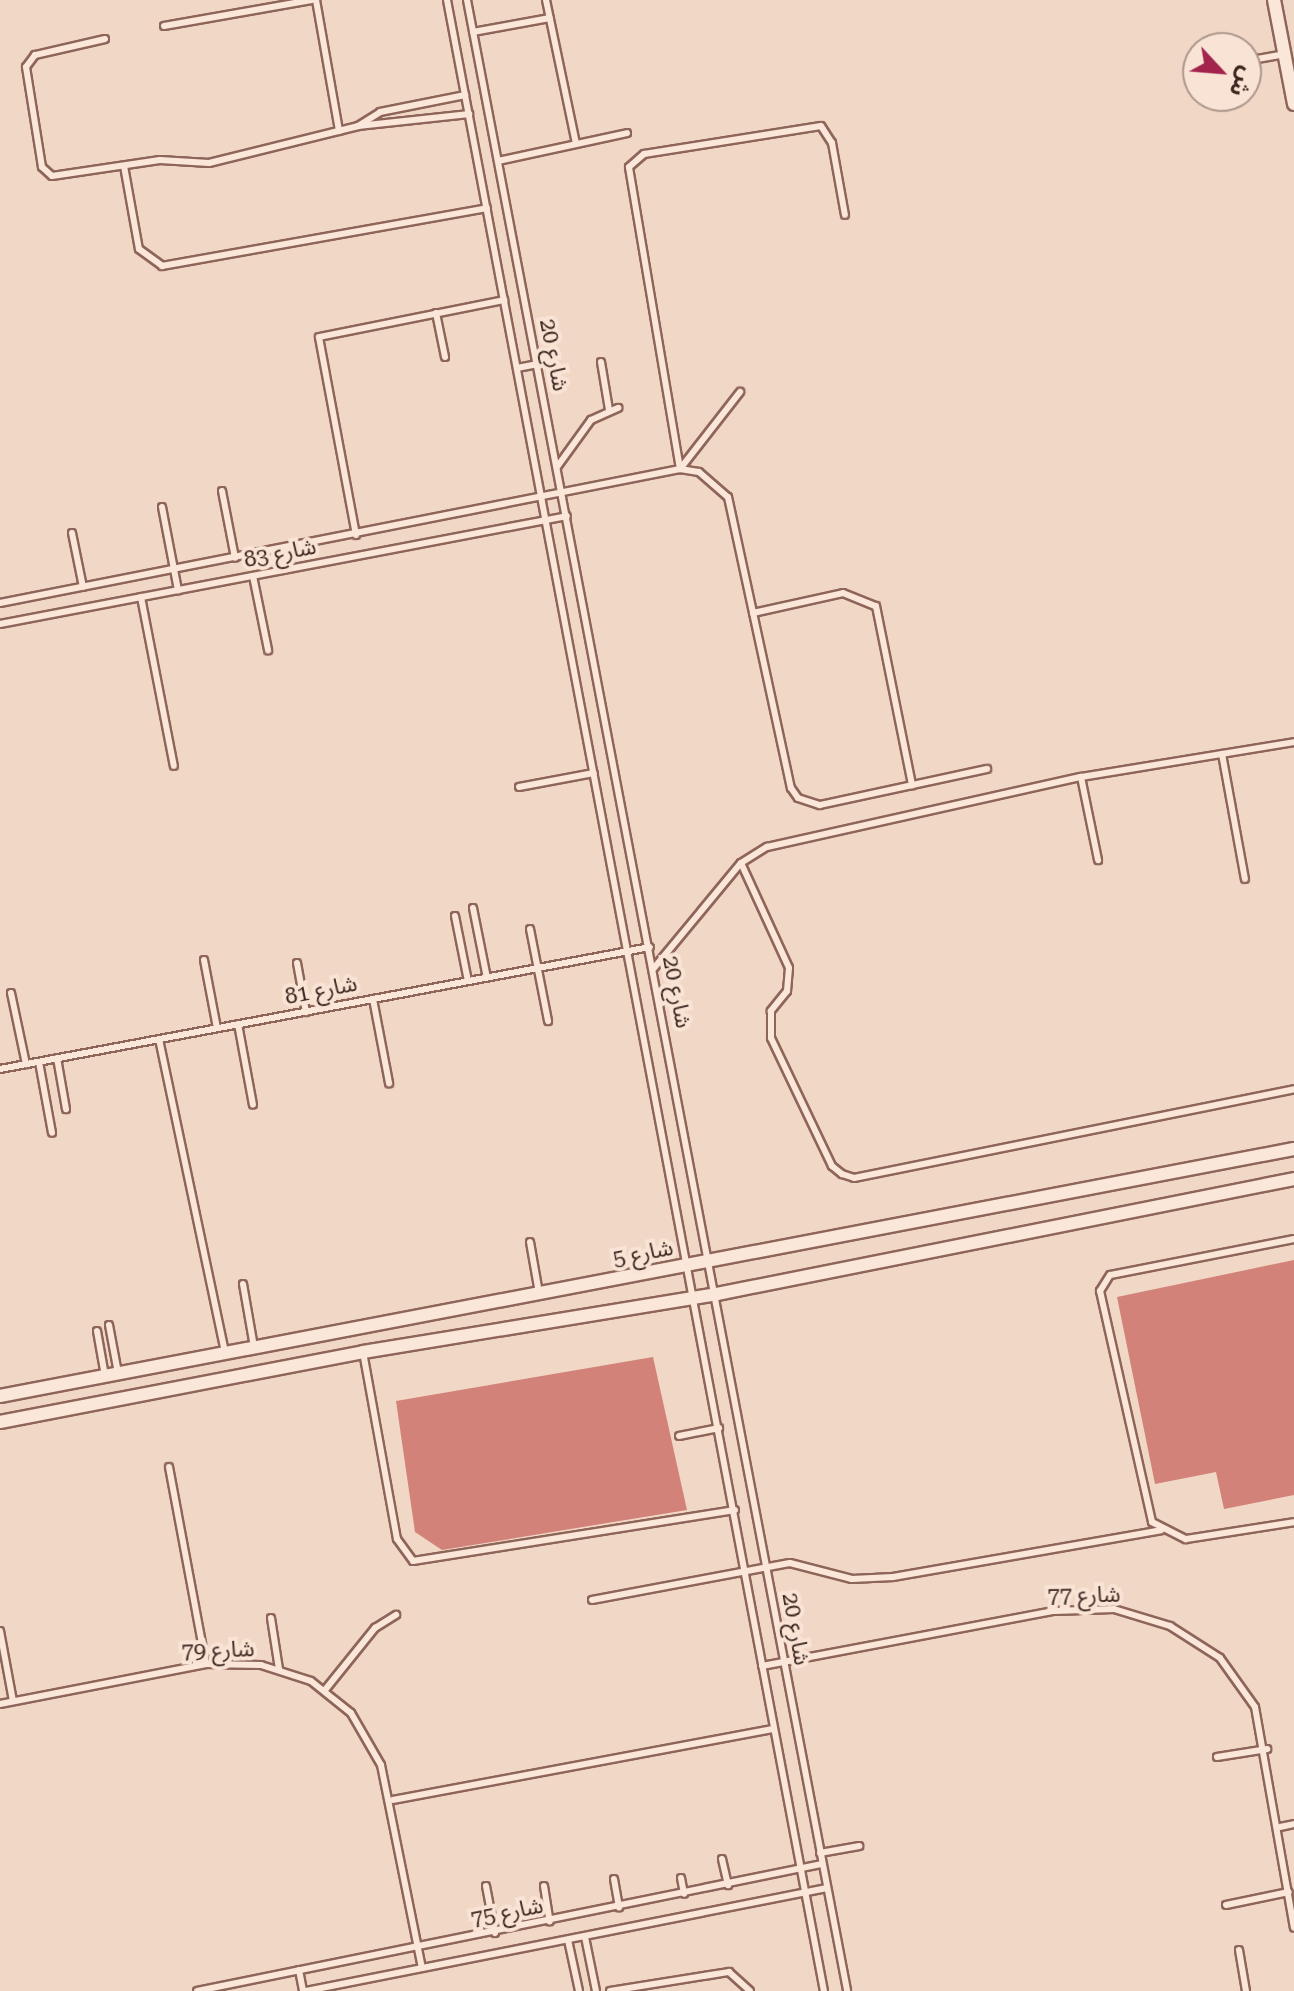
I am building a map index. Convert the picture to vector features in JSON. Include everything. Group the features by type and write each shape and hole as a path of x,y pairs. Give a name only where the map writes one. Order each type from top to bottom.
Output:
{"street":[{"path":"1274,0 1294,104"},
{"name":"شارع 5","path":"0,1396 1294,1149"},
{"path":"0,1422 363,1352 717,1294 1294,1179"}],"lane":[{"path":"164,26 314,0 339,131"},
{"name":"شارع 20","path":"447,0 824,1991"},
{"name":"شارع 20","path":"467,0 717,1294 783,1662 847,1991"},
{"path":"546,0 576,144"},
{"path":"473,32 550,18"},
{"path":"105,39 35,55 25,73 44,170 57,177 160,160 209,163 358,126 469,114"},
{"path":"1262,58 1285,54"},
{"path":"358,126 380,112 465,95"},
{"path":"680,469 629,167 644,154 821,126 832,143 845,215"},
{"path":"498,161 627,133"},
{"path":"124,166 139,249 162,266 487,208"},
{"path":"356,535 319,337 504,300"},
{"path":"436,313 445,357"},
{"path":"601,362 609,410"},
{"path":"517,368 537,364"},
{"path":"680,469 740,392"},
{"path":"557,467 591,420 618,408"},
{"path":"680,469 716,481 728,497 791,788 798,798 820,805 987,769"},
{"name":"شارع 83","path":"0,603 563,496 680,469"},
{"path":"222,491 235,558"},
{"path":"162,507 178,590"},
{"name":"شارع 83","path":"0,624 567,516"},
{"path":"72,533 83,587"},
{"path":"253,576 268,650"},
{"path":"753,613 843,593 876,606 912,785"},
{"path":"141,597 174,766"},
{"path":"654,968 741,863 767,847 1081,777 1294,742"},
{"path":"1222,754 1245,879"},
{"path":"519,787 594,773"},
{"path":"1081,777 1098,860"},
{"path":"741,863 789,968 787,991 771,1011 771,1038 832,1166 842,1174 854,1178 1294,1089"},
{"path":"473,908 487,978"},
{"path":"455,916 468,981"},
{"path":"530,929 548,1021"},
{"name":"شارع 81","path":"0,1069 650,947"},
{"path":"204,960 217,1028"},
{"path":"297,963 306,1012"},
{"path":"11,993 26,1064"},
{"path":"373,999 389,1083"},
{"path":"238,1024 253,1105"},
{"path":"159,1039 225,1353"},
{"path":"57,1058 66,1109"},
{"path":"39,1062 52,1133"},
{"path":"1161,1530 1146,1512 1102,1285 1110,1275 1294,1239"},
{"path":"530,1242 539,1293"},
{"path":"243,1284 254,1347"},
{"path":"109,1325 111,1374"},
{"path":"97,1331 111,1374"},
{"path":"363,1352 397,1539 413,1561 735,1510"},
{"path":"679,1436 719,1428"},
{"path":"169,1467 206,1664"},
{"path":"592,1600 790,1563 872,1579 1161,1530 1200,1539 1294,1522"},
{"name":"شارع 77","path":"762,1666 1027,1615 1114,1609 1170,1626 1220,1658 1255,1707 1267,1749 1294,1928"},
{"path":"325,1690 375,1628 396,1615"},
{"path":"271,1618 279,1669"},
{"path":"0,1631 13,1701"},
{"name":"شارع 79","path":"0,1704 206,1664 279,1669 325,1690 366,1733 393,1800 422,1968"},
{"path":"393,1800 772,1729"},
{"path":"1217,1757 1267,1749"},
{"path":"1280,1827 1294,1824"},
{"path":"820,1853 859,1846"},
{"path":"722,1859 728,1885"},
{"name":"شارع 75","path":"197,1991 619,1908 822,1864"},
{"path":"681,1878 684,1894"},
{"path":"614,1879 619,1908"},
{"path":"486,1886 495,1933"},
{"path":"544,1886 550,1922"},
{"name":"شارع 75","path":"304,1991 827,1888"},
{"path":"1226,1905 1289,1892"},
{"path":"585,1937 596,1991"},
{"path":"568,1940 579,1991"},
{"path":"1239,1950 1246,1991"},
{"path":"299,1970 304,1991"},
{"path":"610,1991 729,1972 750,1991"}],"building":[{"path":"1294,1260 1294,1495 1224,1509 1216,1472 1155,1484 1117,1297"},
{"path":"653,1357 687,1510 442,1550 415,1532 396,1401"}]}
